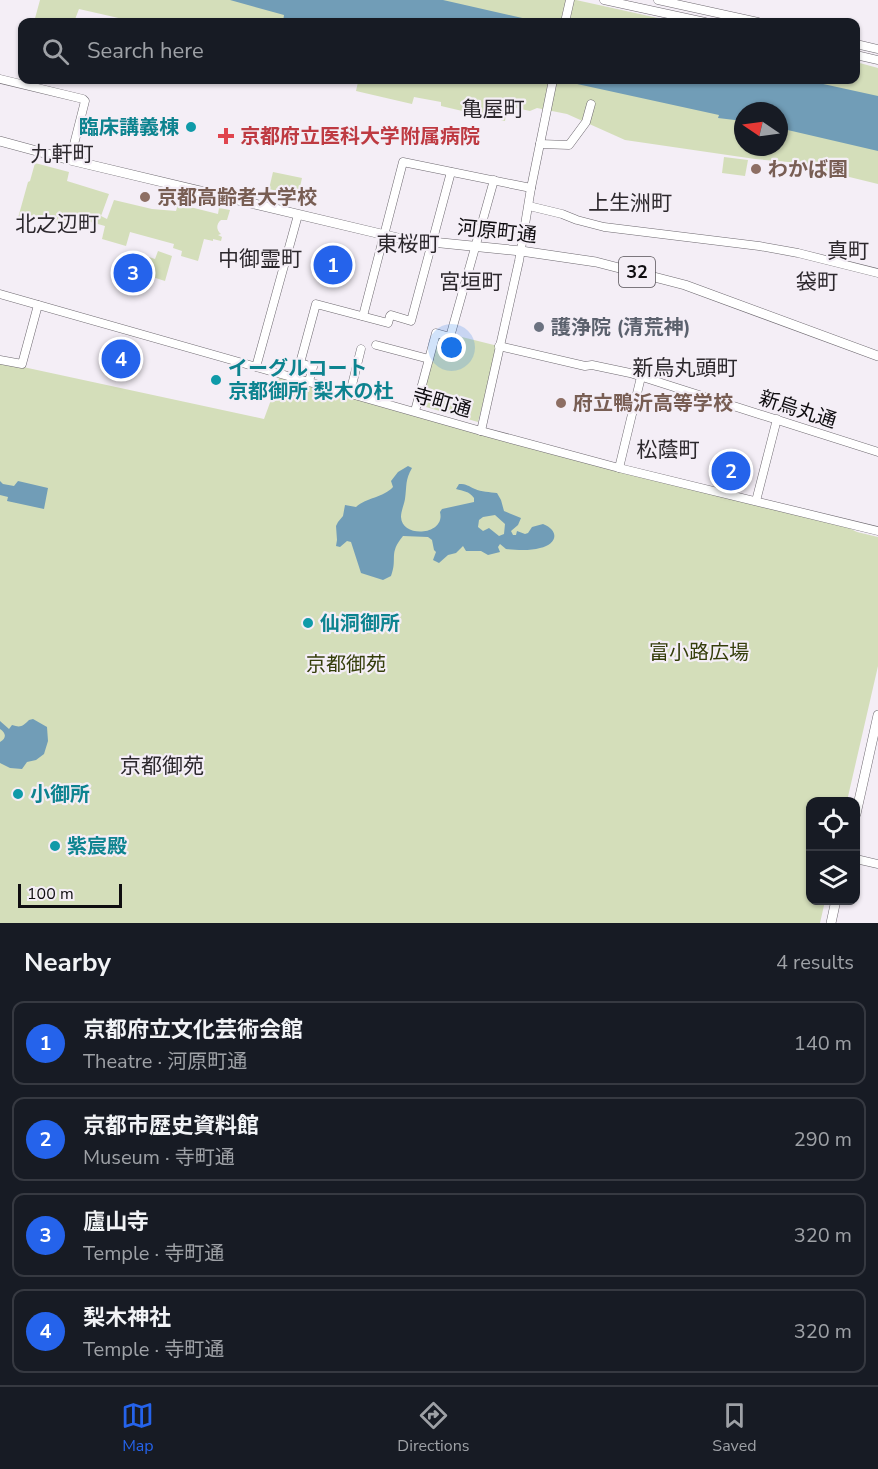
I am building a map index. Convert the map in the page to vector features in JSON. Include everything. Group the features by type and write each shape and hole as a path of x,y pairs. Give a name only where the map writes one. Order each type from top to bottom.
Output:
{"main road":[{"name":"河原町通","path":"0,141 70,160 402,239 521,251 596,262 655,276 694,288 878,356"},
{"path":"860,798 874,755 878,715"},
{"path":"831,923 835,905"}],"street":[{"path":"604,0 687,18"},
{"path":"658,0 740,18"},
{"path":"566,18 569,1"},
{"path":"860,45 878,49"},
{"path":"860,56 878,60"},
{"path":"0,79 18,83"},
{"path":"21,84 83,99 70,160"},
{"path":"481,431 512,296 552,84"},
{"path":"540,144 569,145 586,122 591,104"},
{"path":"363,316 403,162 531,188"},
{"path":"309,381 313,367 300,363 316,304 388,323 391,315 411,321 451,172"},
{"path":"415,411 436,333 450,337 494,180"},
{"path":"529,206 604,227 759,246 878,273"},
{"path":"256,367 298,215"},
{"name":"寺町通","path":"0,294 481,431 619,468 878,531"},
{"path":"0,360 22,364 38,305"},
{"path":"376,345 429,359"},
{"name":"新烏丸通","path":"499,346 641,377 878,452"},
{"path":"350,393 361,349"},
{"path":"619,468 641,377"},
{"path":"756,501 777,420"},
{"path":"860,860 878,864"}],"green space":[{"path":"40,0 576,0 658,18 118,18 79,9 76,18 35,18"},
{"path":"860,63 878,68 878,184 788,162 734,156 788,156 788,102 734,102 734,156 625,140 567,114 537,108 530,111 507,106 505,121 441,106 441,102 414,97 412,104 356,91 358,84 860,84"},
{"path":"724,157 748,160 745,176 722,173"},
{"path":"35,163 69,172 67,181 109,194 101,216 107,219 114,200 152,209 176,211 178,204 218,214 219,208 230,210 227,220 221,220 217,225 221,234 218,235 222,237 221,241 204,239 198,261 181,256 182,251 173,248 174,244 130,232 126,246 102,239 105,226 69,216 67,221 58,218 57,222 30,215 28,219 18,218"},
{"path":"273,172 302,178 298,196 269,189"},
{"path":"158,251 172,256 165,281 143,274 150,262 149,257 155,259"},
{"path":"454,335 498,346 478,422 419,405 437,337 452,341"},
{"name":"京都御苑","path":"0,362 264,419 279,378 603,467 878,537 878,666 848,797 806,797 806,905 824,905 820,923 0,923"}],"water":[{"path":"230,0 443,0 522,18 284,18 284,15"},
{"path":"577,84 823,84 878,96 878,151 788,130 788,102 734,102 734,120 718,118 719,115"},
{"path":"408,466 412,468 407,479 401,515 403,524 408,529 423,531 431,529 437,526 442,509 474,502 470,494 456,489 459,484 462,484 480,491 497,493 504,511 521,518 518,525 511,531 513,535 516,535 517,531 528,533 532,527 543,524 552,530 553,540 546,546 527,550 506,549 500,544 498,547 500,552 488,555 481,551 466,551 463,546 439,563 433,560 436,552 432,540 428,537 403,536 394,552 391,576 383,580 361,573 351,542 347,541 340,547 336,546 336,526 343,516 345,505 356,507 389,491 393,487 391,481 398,472","holes":["495,515 505,524 504,534 499,536 489,528 483,531 478,527 479,520 483,517"]},
{"path":"0,481 3,484 14,486 18,481 48,488 44,509 7,501 8,497 0,495"},
{"path":"33,719 47,727 48,741 44,754 36,760 27,762 22,769 10,768 0,763 0,742 5,736 0,729 0,721 9,729 12,725 22,726"}],"place":[{"name":"臨床講義棟","path":"191,127"},
{"name":"京都府立医科大学附属病院","path":"226,136"},
{"name":"わかば園","path":"756,169"},
{"name":"京都高齢者大学校","path":"145,197"},
{"name":"京都府立文化芸術会館","path":"333,265"},
{"name":"廬山寺","path":"133,273"},
{"name":"護浄院 (清荒神)","path":"539,327"},
{"name":"梨木神社","path":"121,359"},
{"name":"イーグルコート 京都御所 梨木の杜","path":"216,380"},
{"name":"府立鴨沂高等学校","path":"561,403"},
{"name":"京都市歴史資料館","path":"731,471"},
{"name":"仙洞御所","path":"308,623"},
{"name":"小御所","path":"18,794"},
{"name":"紫宸殿","path":"55,846"}],"district":[{"name":"亀屋町","path":"493,109"},
{"name":"九軒町","path":"62,154"},
{"name":"上生洲町","path":"630,203"},
{"name":"北之辺町","path":"57,224"},
{"name":"東桜町","path":"408,244"},
{"name":"真町","path":"848,251"},
{"name":"中御霊町","path":"260,259"},
{"name":"宮垣町","path":"471,282"},
{"name":"袋町","path":"817,282"},
{"name":"新烏丸頭町","path":"685,368"},
{"name":"松蔭町","path":"668,450"},
{"name":"京都御苑","path":"162,766"}],"park label":[{"name":"富小路広場","path":"699,652"}]}
